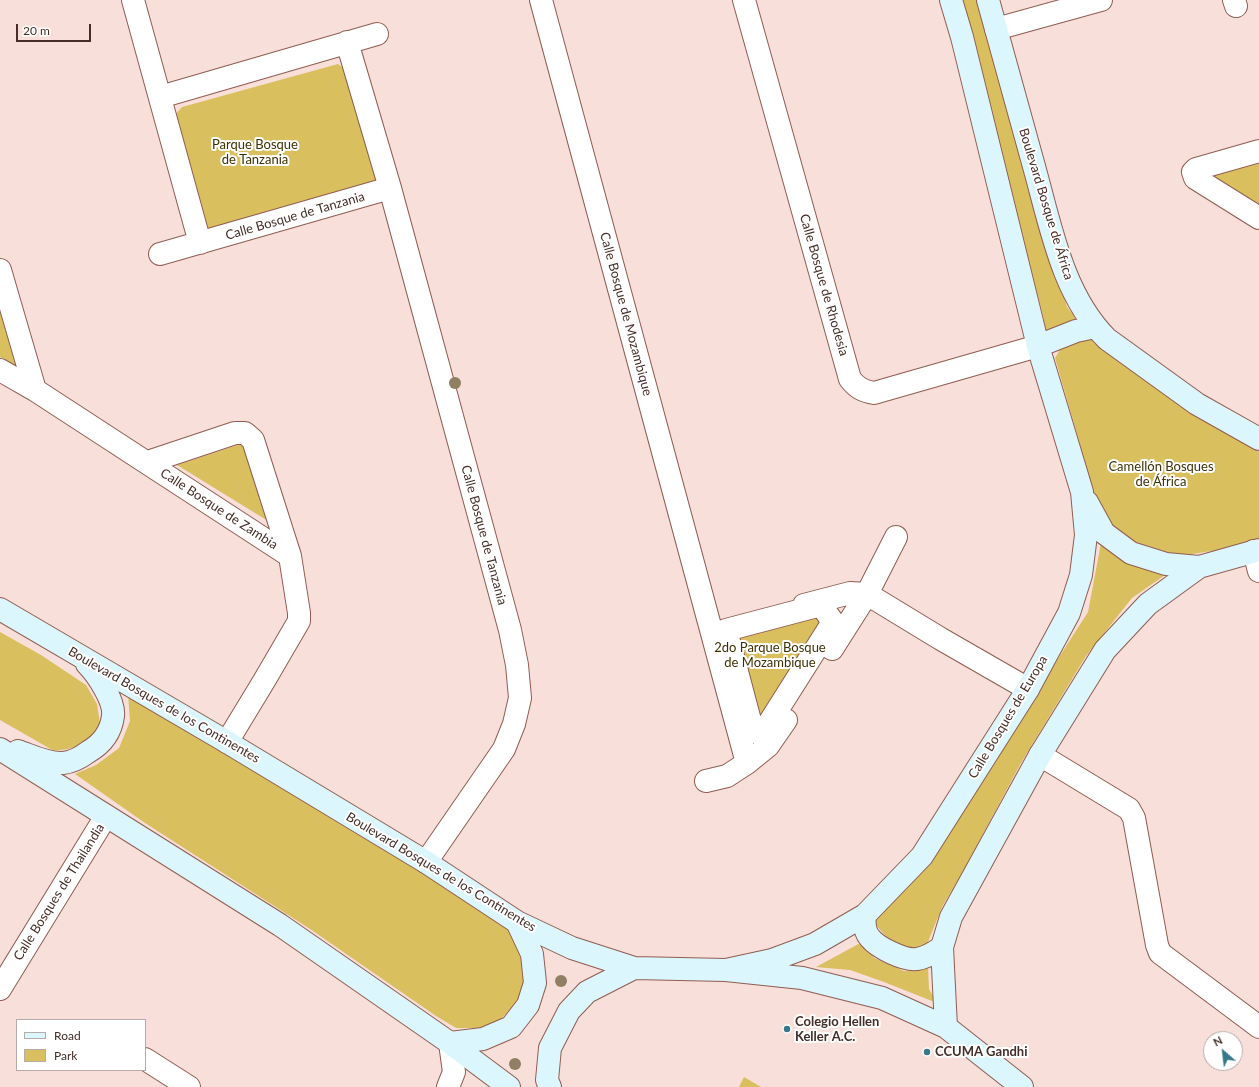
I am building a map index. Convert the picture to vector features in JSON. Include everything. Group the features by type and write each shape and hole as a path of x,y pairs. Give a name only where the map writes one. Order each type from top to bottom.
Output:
{"street":[{"path":"133,0 200,243"},
{"name":"Calle Bosque de Mozambique","path":"541,0 747,763"},
{"name":"Calle Bosque de Rhodesia","path":"744,0 850,379 854,384 860,389 874,393 1038,346"},
{"path":"951,0 962,38 1038,346 1076,331 1095,327"},
{"name":"Boulevard Bosque de África","path":"988,0 1051,228 1064,269 1078,302 1095,327 1107,339 1197,404 1259,439"},
{"path":"996,29 1102,0"},
{"path":"160,97 377,34"},
{"name":"Calle Bosque de Tanzania","path":"347,42 390,188 510,630 517,665 520,698 514,724 504,749 426,862"},
{"path":"1259,151 1196,169 1193,172 1195,178 1259,218"},
{"name":"Calle Bosque de Tanzania","path":"160,254 390,188"},
{"path":"0,270 35,390"},
{"name":"Calle Bosques de Europa","path":"726,970 772,960 815,944 864,915 922,856 1028,689 1069,613 1081,575 1086,535 1082,492 1038,346"},
{"name":"Calle Bosque de Zambia","path":"0,370 35,390 148,462 290,556"},
{"name":"Calle Bosque de Zambia","path":"148,462 235,434 246,433 253,440 290,556 299,613 298,621 227,742"},
{"path":"1082,492 1094,517 1104,533 1131,553 1166,564 1199,567 1257,558"},
{"path":"706,781 727,776 747,763 768,746 867,594 896,538"},
{"path":"946,1027 942,947 951,917 979,863 1040,755 1105,650 1148,604 1199,567"},
{"path":"711,628 850,593 867,594 1028,689"},
{"path":"821,605 833,622 764,731 753,732 726,630 821,605"},
{"name":"Boulevard Bosques de los Continentes","path":"0,609 227,742 426,862 517,922 572,948 634,968 726,970 802,978 882,998 946,1027 1022,1087"},
{"path":"0,745 50,762 62,763 76,760 97,747 108,734 114,714 110,698 101,682 95,672 80,656"},
{"path":"0,749 280,925 450,1043 509,1087"},
{"path":"1040,755 1129,809 1134,818 1157,945 1160,953 1259,1027"},
{"name":"Calle Bosques de Thailandia","path":"0,989 106,816"},
{"path":"864,915 864,928 870,939 894,955 916,959 932,954 942,947"},
{"path":"450,1043 483,1040 511,1027 528,1006 535,983 532,954 517,922"},
{"path":"550,1087 547,1080 550,1048 570,1011 586,992 634,968"},
{"path":"448,1087 454,1072 450,1043"},
{"path":"146,1059 160,1079 189,1087"}],"green space":[{"path":"961,0 980,0 1067,307 1076,318 1084,321 1047,338 1043,316"},
{"name":"Parque Bosque de Tanzania","path":"338,64 348,71 377,174 373,186 214,231 203,226 173,117 182,107"},
{"path":"1259,158 1259,207 1204,173"},
{"path":"0,297 23,370 0,357"},
{"name":"Camellón Bosques de África","path":"1086,335 1170,396 1236,439 1259,452 1259,542 1180,556 1129,540 1097,513 1077,434 1055,358 1066,340"},
{"path":"244,443 268,521 177,465"},
{"path":"1101,543 1168,573 1132,598 1086,656 1021,763 942,907 926,947 908,950 893,944 873,922 926,864 1088,612"},
{"name":"2do Parque Bosque de Mozambique","path":"821,605 833,622 764,731 726,630"},
{"path":"0,632 41,655 86,685 97,704 100,724 85,743 68,749 54,751 0,720"},
{"path":"128,694 342,825 450,889 516,931 529,970 519,1000 499,1021 481,1028 456,1028 436,1016 310,929 145,823 75,774 96,765 119,748 130,721"},
{"path":"864,941 874,958 904,971 920,970 928,967 929,989 937,1003 850,970 816,967"},
{"path":"744,1077 761,1087 739,1087"}],"place":[{"name":"Colegio Hellen Keller A.C.","path":"787,1029"},
{"name":"CCUMA Gandhi","path":"927,1052"}]}
